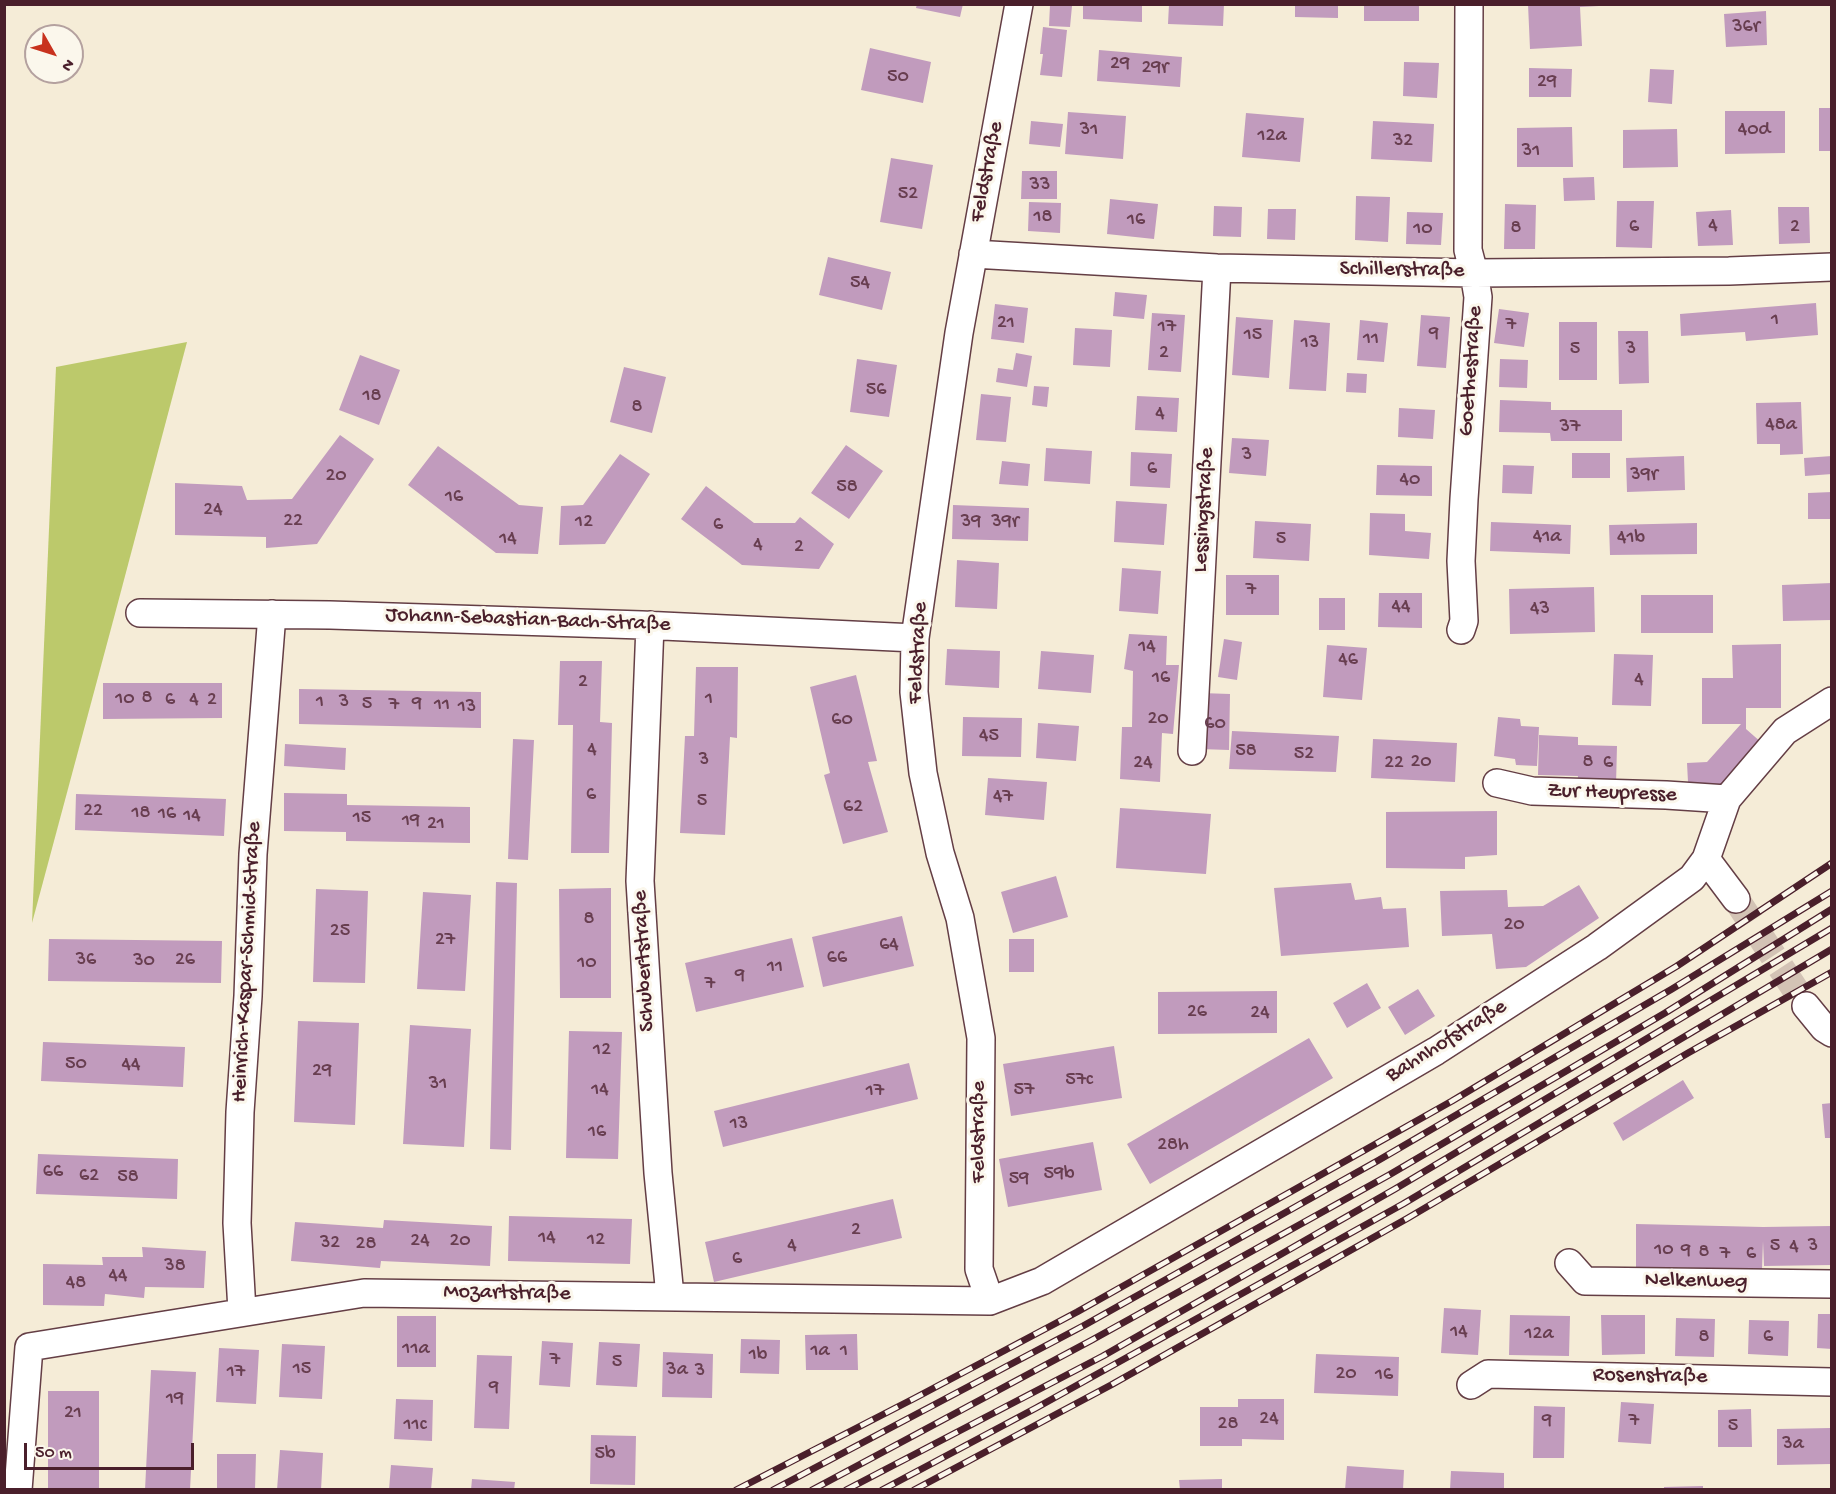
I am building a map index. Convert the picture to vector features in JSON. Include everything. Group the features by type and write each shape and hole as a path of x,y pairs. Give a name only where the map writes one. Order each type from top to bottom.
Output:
{"street":[{"name":"Feldstraße","path":"990,1301 979,1269 981,1038 960,918 940,853 923,773 914,692 915,638 959,333 1019,4"},
{"name":"Goethestraße","path":"1461,630 1464,621 1461,561 1464,499 1478,297 1468,250 1468,4"},
{"name":"Schillerstraße","path":"973,254 1217,268 1474,273 1729,271 1832,267"},
{"name":"Lessingstraße","path":"1192,751 1217,268"},
{"name":"Johann-Sebastian-Bach-Straße","path":"140,613 272,614 650,625 915,638"},
{"name":"Heinrich-Kaspar-Schmid-Straße","path":"242,1311 237,1223 239,1122 248,996 253,854 272,614"},
{"name":"Schubertstraße","path":"650,625 640,881 658,1173 670,1296"},
{"name":"Bahnhofstraße","path":"990,1301 1042,1281 1436,1051 1597,947 1692,878 1706,859 1727,799 1785,731 1832,701"},
{"name":"Zur Heupresse","path":"1497,783 1532,792 1666,795 1727,799"},
{"path":"1706,859 1736,899"},
{"path":"1806,1006 1824,1028 1832,1033"},
{"name":"Nelkenweg","path":"1569,1263 1585,1281 1832,1284"},
{"name":"Mozartstraße","path":"18,1490 29,1347 364,1293 990,1301"},
{"name":"Rosenstraße","path":"1471,1385 1488,1374 1832,1382"}],"green space":[{"path":"187,342 116,610 32,923 56,367"}],"building":[{"path":"917,4 963,4 960,17 916,8"},
{"path":"1083,4 1142,4 1142,22 1083,19"},
{"path":"1169,4 1224,4 1223,26 1168,24"},
{"path":"1295,4 1338,4 1338,18 1295,17"},
{"path":"1364,4 1419,4 1419,21 1364,21"},
{"path":"1528,4 1599,4 1599,6 1580,7 1582,46 1530,49"},
{"path":"1050,5 1072,6 1070,27 1049,26"},
{"path":"1766,11 1767,45 1726,47 1724,14"},
{"path":"1043,27 1067,30 1062,77 1040,75"},
{"path":"870,48 931,62 923,103 861,90"},
{"path":"1099,50 1182,57 1180,87 1097,81"},
{"path":"1404,62 1439,63 1437,98 1403,96"},
{"path":"1529,68 1572,69 1571,97 1529,97"},
{"path":"1650,69 1674,70 1672,104 1648,102"},
{"path":"1819,108 1832,108 1832,151 1819,151"},
{"path":"1725,111 1785,111 1785,153 1725,154"},
{"path":"1068,112 1126,116 1123,159 1065,154"},
{"path":"1246,113 1304,118 1300,162 1242,157"},
{"path":"1031,121 1063,124 1060,147 1029,144"},
{"path":"1373,121 1434,124 1432,162 1371,159"},
{"path":"1572,127 1573,167 1517,167 1517,128"},
{"path":"1677,129 1678,167 1623,168 1623,130"},
{"path":"891,158 933,165 922,229 880,222"},
{"path":"1022,171 1057,171 1057,199 1021,199"},
{"path":"1594,177 1595,200 1564,201 1563,178"},
{"path":"1356,196 1390,197 1388,242 1355,240"},
{"path":"1110,199 1158,204 1154,239 1107,234"},
{"path":"1617,201 1654,201 1652,248 1616,247"},
{"path":"1029,202 1061,203 1060,233 1028,231"},
{"path":"1505,204 1536,205 1535,249 1504,249"},
{"path":"1214,206 1242,207 1241,237 1213,236"},
{"path":"1778,207 1809,207 1810,243 1779,244"},
{"path":"1268,209 1296,209 1295,240 1267,239"},
{"path":"1731,210 1733,245 1698,246 1696,212"},
{"path":"1407,212 1443,213 1441,245 1406,244"},
{"path":"828,257 891,272 882,310 819,295"},
{"path":"1115,292 1147,295 1144,319 1113,316"},
{"path":"1816,303 1818,335 1746,341 1745,332 1681,336 1680,314"},
{"path":"995,304 1028,308 1024,343 991,339"},
{"path":"1499,309 1529,313 1524,347 1494,343"},
{"path":"1152,313 1185,315 1181,372 1148,370"},
{"path":"1421,315 1450,317 1446,368 1417,366"},
{"path":"1236,317 1273,320 1269,378 1232,375"},
{"path":"1294,320 1330,323 1326,391 1289,389"},
{"path":"1360,320 1388,323 1384,362 1357,360"},
{"path":"1559,322 1597,322 1597,380 1559,380"},
{"path":"1075,328 1112,330 1110,367 1073,365"},
{"path":"1618,331 1648,331 1649,383 1619,384"},
{"path":"1016,353 1032,356 1027,387 996,382 998,368 1013,370"},
{"path":"360,355 400,370 379,425 339,410"},
{"path":"857,359 897,365 889,417 850,412"},
{"path":"1500,359 1528,360 1527,388 1499,387"},
{"path":"624,367 666,377 652,433 610,422"},
{"path":"1347,373 1367,374 1366,393 1346,392"},
{"path":"1034,386 1049,387 1047,407 1032,405"},
{"path":"981,394 1011,397 1006,442 976,440"},
{"path":"1137,396 1179,398 1177,432 1135,430"},
{"path":"1500,400 1551,402 1551,410 1622,410 1622,441 1551,441 1550,433 1499,432"},
{"path":"1801,402 1803,454 1780,455 1780,444 1757,444 1756,403"},
{"path":"1399,408 1435,410 1433,439 1398,437"},
{"path":"340,435 374,459 317,544 266,548 266,537 175,535 175,483 242,486 247,500 292,499"},
{"path":"1232,438 1269,440 1266,476 1229,473"},
{"path":"846,445 883,471 849,519 811,493"},
{"path":"438,446 519,505 543,507 538,554 496,553 408,485"},
{"path":"1046,448 1092,451 1090,484 1044,481"},
{"path":"1131,452 1172,454 1170,488 1130,486"},
{"path":"1572,453 1610,453 1610,478 1572,478"},
{"path":"620,454 650,474 605,544 559,545 561,506 583,505"},
{"path":"1684,456 1685,490 1627,492 1626,458"},
{"path":"1832,456 1832,474 1805,476 1804,458"},
{"path":"1002,461 1030,464 1028,486 999,484"},
{"path":"1377,465 1432,466 1432,496 1376,495"},
{"path":"1503,465 1534,466 1532,494 1502,493"},
{"path":"706,486 754,523 795,523 800,517 834,544 819,569 742,565 681,519"},
{"path":"1832,492 1832,519 1808,519 1808,493"},
{"path":"1116,501 1167,504 1164,545 1114,542"},
{"path":"953,505 1029,508 1028,541 952,539"},
{"path":"1370,513 1405,514 1405,531 1431,533 1429,559 1369,555"},
{"path":"1255,521 1311,524 1309,561 1253,558"},
{"path":"1491,522 1571,525 1570,554 1490,551"},
{"path":"1697,523 1697,554 1610,555 1609,525"},
{"path":"957,560 999,563 997,609 955,607"},
{"path":"1122,568 1161,571 1158,614 1119,611"},
{"path":"1226,575 1279,575 1279,615 1226,615"},
{"path":"1832,583 1832,620 1783,621 1782,585"},
{"path":"1594,587 1595,632 1510,634 1509,589"},
{"path":"1379,593 1422,593 1422,628 1378,627"},
{"path":"1641,595 1713,595 1713,633 1641,633"},
{"path":"1319,598 1345,598 1345,630 1319,630"},
{"path":"1129,634 1167,636 1166,665 1179,665 1173,734 1162,733 1160,782 1120,779 1122,727 1132,727 1133,671 1124,669"},
{"path":"1224,639 1242,642 1237,680 1218,677"},
{"path":"1781,644 1781,708 1746,708 1746,729 1762,743 1726,786 1692,785 1688,782 1687,763 1707,762 1741,724 1702,724 1702,678 1733,678 1732,645"},
{"path":"1327,645 1367,648 1362,700 1323,697"},
{"path":"947,649 1000,651 999,688 945,685"},
{"path":"1041,651 1094,655 1091,693 1038,689"},
{"path":"1614,654 1653,655 1651,706 1612,705"},
{"path":"560,661 602,661 600,722 612,723 609,853 571,853 573,725 558,725"},
{"path":"696,667 738,667 737,738 730,737 725,835 680,833 685,736 694,736"},
{"path":"856,675 877,761 868,762 888,832 843,844 824,775 830,773 810,687"},
{"path":"103,683 222,683 222,718 103,719"},
{"path":"299,689 481,692 481,728 299,724"},
{"path":"1201,693 1230,694 1229,750 1200,749"},
{"path":"963,717 1022,718 1021,757 962,756"},
{"path":"1498,717 1520,719 1521,726 1539,727 1537,766 1516,765 1515,759 1494,756"},
{"path":"1038,723 1079,726 1076,761 1036,758"},
{"path":"1232,731 1339,736 1336,772 1229,769"},
{"path":"1539,735 1578,737 1578,745 1617,746 1616,785 1577,784 1578,776 1538,775"},
{"path":"513,739 534,740 528,860 508,859"},
{"path":"1373,739 1457,743 1455,782 1371,778"},
{"path":"285,744 346,748 345,770 284,766"},
{"path":"988,778 1047,782 1044,820 985,815"},
{"path":"284,793 347,794 347,805 470,807 470,843 346,841 346,832 284,831"},
{"path":"76,794 226,799 224,836 75,830"},
{"path":"1120,808 1211,814 1206,874 1116,868"},
{"path":"1497,811 1497,855 1465,857 1465,869 1386,868 1386,812"},
{"path":"1056,876 1068,917 1013,933 1001,892"},
{"path":"496,882 517,883 511,1150 490,1149"},
{"path":"1351,883 1355,900 1381,897 1383,909 1406,908 1409,947 1281,956 1274,888"},
{"path":"1579,885 1599,918 1526,967 1496,969 1492,934 1442,936 1440,891 1507,890 1508,907 1543,906"},
{"path":"611,888 611,998 560,998 559,889"},
{"path":"316,889 368,891 365,983 313,982"},
{"path":"423,892 471,895 465,991 417,989"},
{"path":"902,916 914,966 823,987 812,937"},
{"path":"792,938 804,987 696,1012 685,963"},
{"path":"49,939 222,941 221,983 48,981"},
{"path":"1009,939 1034,939 1034,972 1009,972"},
{"path":"1367,983 1381,1008 1347,1028 1333,1003"},
{"path":"1418,989 1435,1016 1405,1035 1388,1007"},
{"path":"1277,991 1277,1033 1158,1034 1158,992"},
{"path":"298,1021 359,1023 355,1125 294,1122"},
{"path":"410,1025 471,1029 464,1147 403,1144"},
{"path":"569,1031 622,1032 618,1159 566,1158"},
{"path":"1309,1038 1333,1078 1150,1184 1127,1144"},
{"path":"43,1042 185,1047 183,1087 41,1081"},
{"path":"1114,1046 1122,1098 1011,1116 1003,1064"},
{"path":"909,1063 918,1099 723,1147 714,1111"},
{"path":"1683,1080 1694,1098 1623,1141 1613,1123"},
{"path":"1832,1103 1832,1138 1825,1138 1822,1104"},
{"path":"1093,1142 1102,1190 1008,1207 999,1159"},
{"path":"38,1154 178,1159 177,1199 36,1194"},
{"path":"893,1199 902,1238 714,1282 705,1242"},
{"path":"509,1216 632,1219 630,1264 508,1261"},
{"path":"384,1220 492,1226 490,1266 381,1261 380,1268 291,1261 295,1222 383,1228"},
{"path":"1636,1224 1832,1226 1832,1265 1764,1266 1763,1241 1762,1269 1636,1267"},
{"path":"142,1247 206,1251 204,1288 145,1287 144,1298 105,1294 104,1306 43,1305 43,1264 103,1265 102,1257 143,1257"},
{"path":"1444,1308 1481,1310 1478,1355 1441,1353"},
{"path":"1818,1314 1832,1314 1832,1349 1817,1348"},
{"path":"1510,1315 1570,1316 1569,1356 1509,1355"},
{"path":"1601,1315 1645,1315 1645,1354 1602,1355"},
{"path":"397,1316 436,1316 436,1367 397,1367"},
{"path":"1676,1318 1715,1319 1714,1357 1675,1356"},
{"path":"1749,1320 1789,1321 1788,1356 1748,1354"},
{"path":"857,1334 858,1370 806,1370 805,1335"},
{"path":"741,1339 780,1340 779,1374 740,1373"},
{"path":"542,1341 573,1343 570,1387 539,1385"},
{"path":"599,1342 640,1344 637,1387 596,1385"},
{"path":"282,1344 325,1346 322,1399 279,1397"},
{"path":"219,1348 259,1350 256,1404 216,1402"},
{"path":"663,1352 713,1354 712,1398 662,1397"},
{"path":"1316,1354 1399,1357 1398,1396 1314,1393"},
{"path":"477,1355 512,1356 509,1429 474,1428"},
{"path":"151,1370 196,1372 190,1490 145,1490"},
{"path":"48,1391 99,1391 99,1490 48,1490"},
{"path":"396,1399 433,1400 432,1441 394,1439"},
{"path":"1238,1399 1284,1399 1284,1440 1242,1439 1242,1446 1200,1446 1200,1407 1238,1407"},
{"path":"1621,1402 1654,1404 1651,1444 1618,1442"},
{"path":"1534,1406 1565,1407 1564,1458 1533,1458"},
{"path":"1751,1409 1752,1447 1718,1447 1718,1410"},
{"path":"1831,1428 1831,1464 1777,1465 1777,1429"},
{"path":"591,1435 636,1436 635,1485 590,1484"},
{"path":"280,1450 323,1453 321,1490 277,1490"},
{"path":"217,1454 256,1454 255,1490 217,1490"},
{"path":"391,1465 433,1468 431,1490 389,1490"},
{"path":"1347,1466 1404,1470 1403,1490 1345,1490"},
{"path":"1451,1471 1504,1473 1504,1490 1450,1490"},
{"path":"472,1479 515,1482 514,1490 471,1490"},
{"path":"1222,1479 1222,1490 1180,1490 1179,1480"},
{"path":"1703,1486 1703,1490 1664,1490 1664,1487"}],"tunnel":[{"path":"1736,899 1806,1006"}],"railway":[{"path":"736,1490 1077,1312 1452,1101 1677,966 1832,863"},
{"path":"773,1490 1083,1326 1379,1160 1672,989 1832,891"},
{"path":"812,1490 1092,1340 1389,1175 1665,1013 1832,909"},
{"path":"846,1490 1103,1356 1395,1189 1832,928"},
{"path":"882,1490 1036,1408 1403,1204 1832,949"},
{"path":"914,1490 1111,1385 1408,1218 1688,1053 1832,972"}]}
